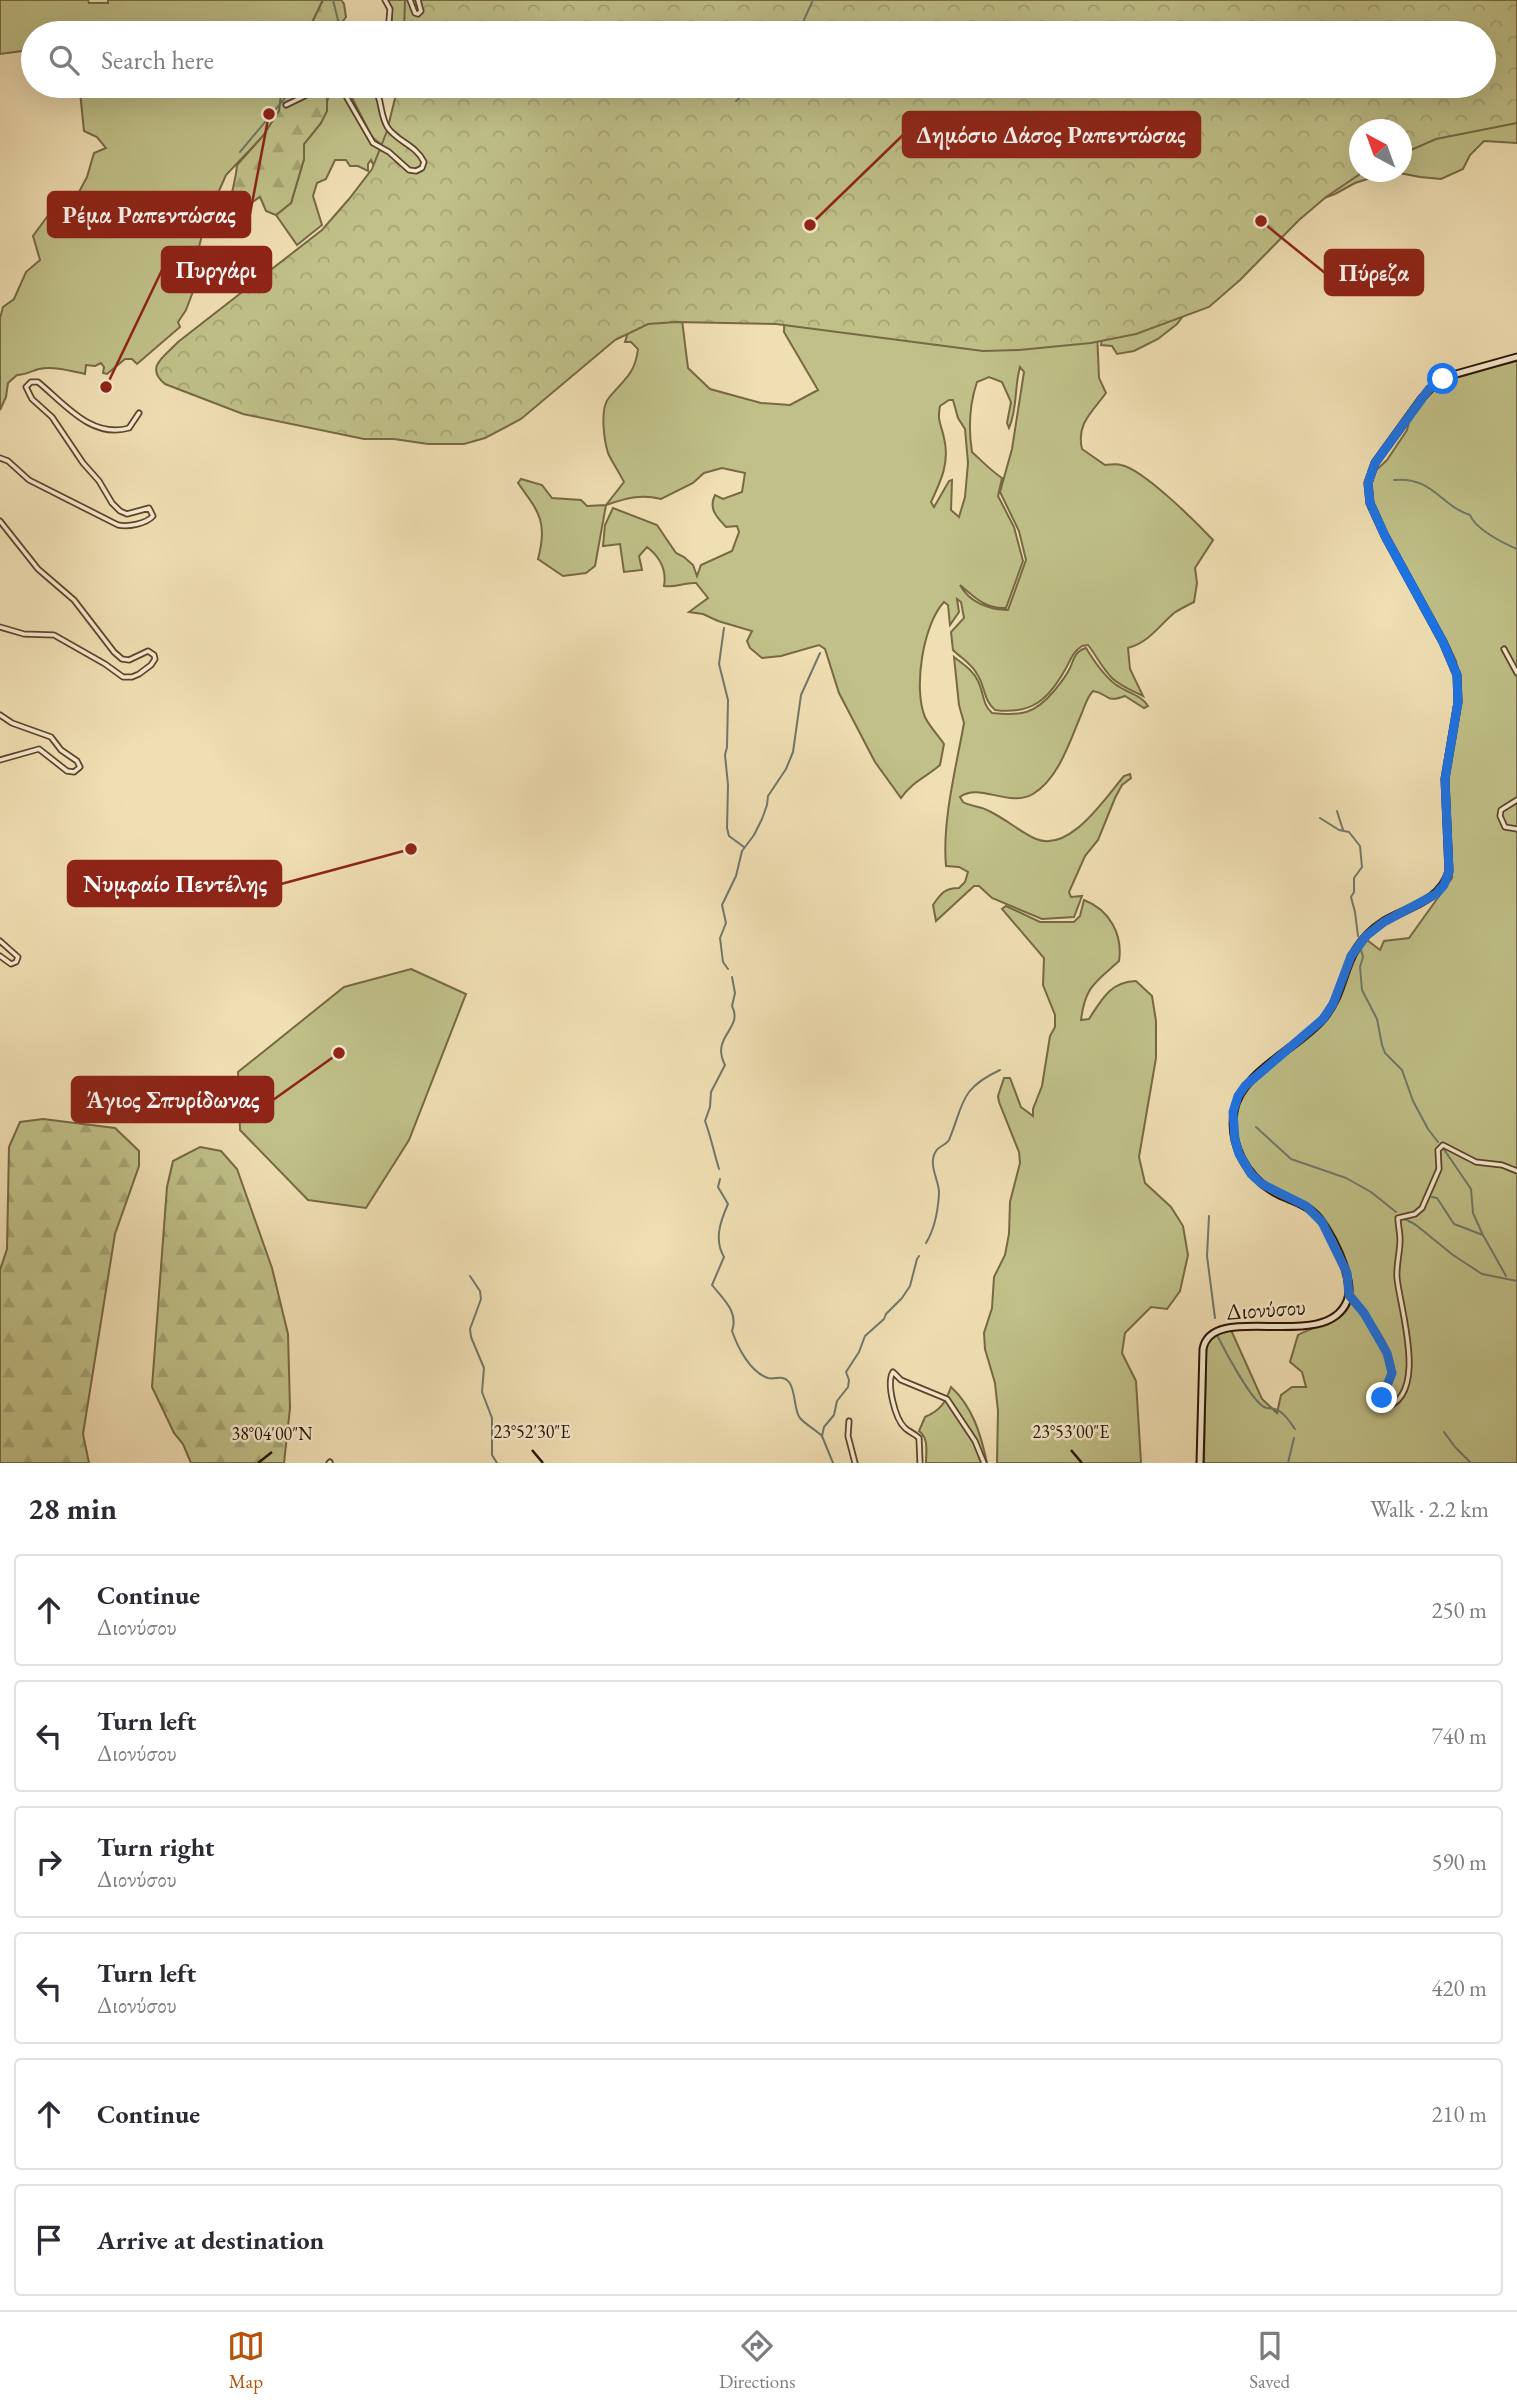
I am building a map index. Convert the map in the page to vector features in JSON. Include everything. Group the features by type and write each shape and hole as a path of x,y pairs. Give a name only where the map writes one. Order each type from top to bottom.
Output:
{"main road":[{"path":"1349,1295 1347,1273 1318,1216 1306,1206 1266,1187 1245,1164 1235,1140 1233,1112 1238,1096 1245,1086 1323,1019 1333,1004 1351,956 1362,940 1384,922 1436,894 1447,878 1450,861 1445,779 1458,702 1457,675 1443,642 1377,519 1370,503 1368,483 1375,463 1432,386 1456,374 1517,357"},
{"name":"Διονύσου","path":"1200,1463 1203,1349 1208,1336 1228,1328 1280,1328 1314,1324 1340,1311 1349,1295"}],"street":[{"path":"385,0 390,9 389,21"},
{"path":"410,0 418,15 421,11 418,0"},
{"path":"285,105 300,98"},
{"path":"347,98 373,143 389,152 409,170 419,170 424,166 424,162 418,150 403,141 386,125 380,98"},
{"path":"0,457 29,480 118,525 148,521 153,516 149,508 127,514 114,505 98,478 83,464 52,417 32,399 26,387 31,382 37,382 77,417 110,431 129,428 139,413"},
{"path":"0,521 38,569 76,602 117,656 129,660 148,651 155,659 152,665 139,674 126,678 51,635 27,635 0,627"},
{"path":"1504,649 1517,673"},
{"path":"0,715 18,726 48,736 61,750 77,761 80,767 70,772 39,749 0,760"},
{"path":"1517,800 1501,810 1500,814 1505,827 1517,829"},
{"path":"0,941 18,957 16,962 11,964 0,956"},
{"path":"1349,1295 1364,1313 1387,1353 1392,1373 1381,1403 1383,1408 1388,1407 1401,1395 1410,1367 1397,1281 1400,1240 1398,1218 1415,1214 1422,1208 1438,1174 1438,1150 1443,1145 1476,1162 1502,1165 1517,1171"},
{"path":"920,1463 919,1438 903,1426 892,1397 889,1378 893,1373 901,1380 947,1399 975,1441 984,1463"},
{"path":"849,1421 848,1436 855,1463"}],"green space":[{"path":"0,0 88,0 89,3 108,3 108,0 323,0 313,21 21,21 21,51 0,54"},
{"path":"323,0 341,0 344,4 346,17 343,21 313,21"},
{"path":"388,0 408,0 414,21 391,21"},
{"path":"405,0 1517,0 1517,123 1436,139 1412,150 1412,119 1349,119 1349,181 1299,220 1240,280 1209,307 1136,334 1091,343 983,351 776,324 648,324 615,340 521,419 485,438 464,444 364,439 243,414 165,384 156,372 159,362 178,342 322,230 372,169 387,131 395,98 1496,98 1496,21 404,21"},
{"path":"1286,0 1517,0 1517,143 1484,141 1470,155 1463,169 1441,179 1412,175 1412,119 1377,119 1445,98 1496,98 1496,21 958,21"},
{"path":"81,98 281,98 280,111 263,136 226,175 206,220 194,266 195,286 186,310 178,322 180,327 137,364 132,359 125,359 107,374 103,373 104,367 101,363 95,366 86,365 85,374 51,368 17,375 8,383 0,410 0,318 3,307 14,299 26,272 40,260 33,236 47,217 79,192 94,153 106,148 97,137 84,131"},
{"path":"281,98 327,98 327,111 321,123 304,144 304,159 291,203 276,215 266,211 260,197 229,215 237,165 263,136 279,111"},
{"path":"328,98 345,98 369,140 388,154 379,176 371,160 368,171 358,166 350,166 346,160 335,160 326,179 317,183 313,196 322,225 297,245 276,215 291,203 304,159 304,144 321,123"},
{"path":"352,98 378,98 391,135 383,146 372,137"},
{"path":"1349,128 1349,182 1358,182 1335,194 1284,213 1228,255 1177,324 1158,339 1134,351 1117,354 1112,346 1101,345 1103,331 1097,330 1099,378 1106,393 1083,425 1082,449 1105,465 1119,464 1142,476 1213,540 1195,568 1197,583 1194,602 1174,613 1148,638 1128,648 1130,669 1143,696 1112,678 1088,645 1076,651 1060,679 1038,702 1019,710 995,710 988,702 975,670 953,650 951,632 964,618 961,602 957,599 959,612 950,625 948,605 944,602 930,625 920,674 925,717 944,744 940,765 901,798 875,762 839,693 825,649 819,645 781,656 762,658 750,648 747,641 752,631 703,614 689,612 708,598 696,583 664,586 662,564 647,547 639,556 642,570 624,572 620,544 603,546 605,525 613,508 657,525 676,553 693,565 697,576 701,565 732,551 739,532 737,526 726,527 714,512 712,504 715,495 723,499 742,492 745,473 722,468 704,473 693,483 661,499 640,497 606,505 624,482 608,453 603,417 608,399 628,377 634,365 638,349 631,342 625,342 628,332 679,296 688,368 710,389 761,403 790,405 818,390 784,332 785,301","holes":["1020,367 1024,372 1012,449 1000,492 1019,531 1026,560 1008,610 1001,610 974,600 960,585 986,604 1006,608 1023,561 1014,527 998,496 1002,478 972,452 970,417 977,382 989,377 1002,382 1011,402 1007,423 1009,428 1014,413","953,400 958,418 965,429 968,463 965,497 959,517 951,510 952,480 934,507 931,502 941,479 946,455 939,419 940,406"]},
{"path":"1517,360 1517,1463 1204,1463 1206,1354 1207,1344 1212,1337 1231,1330 1262,1399 1277,1413 1281,1395 1292,1387 1306,1387 1302,1372 1290,1362 1298,1335 1341,1316 1351,1303 1353,1293 1350,1273 1323,1217 1313,1208 1263,1182 1244,1158 1235,1131 1240,1101 1248,1087 1327,1019 1350,965 1367,940 1380,950 1384,941 1409,938 1452,878 1448,778 1460,706 1460,682 1456,661 1376,513 1370,494 1372,474 1387,460 1425,397 1446,381"},
{"path":"521,479 542,485 552,498 581,500 587,506 606,505 595,566 586,573 563,576 538,559 542,536 540,518 518,483"},
{"path":"1086,648 1111,680 1142,699 1148,706 1144,708 1125,696 1113,699 1093,691 1063,758 1042,787 1024,798 976,792 960,797 963,802 986,809 1036,839 1049,841 1074,831 1097,809 1124,776 1130,774 1131,778 1122,785 1098,840 1085,856 1069,892 1071,897 1082,896 1074,917 1042,919 992,898 979,886 974,886 936,921 933,905 938,897 950,889 959,888 965,882 968,872 959,867 946,866 948,813 964,723 959,705 954,657 976,677 986,706 992,713 1011,714 1027,712 1047,699 1065,677 1077,653"},
{"path":"1084,900 1108,917 1117,933 1120,951 1119,961 1098,980 1085,999 1081,1020 1089,1019 1113,988 1127,982 1136,981 1152,996 1156,1021 1156,1058 1139,1157 1145,1183 1171,1207 1183,1226 1188,1255 1180,1291 1167,1309 1151,1307 1125,1333 1122,1353 1136,1381 1141,1463 997,1463 998,1411 984,1333 992,1308 994,1277 1005,1255 1010,1202 1020,1163 1019,1152 998,1096 1004,1078 1010,1078 1021,1107 1033,1116 1042,1086 1050,1036 1055,1027 1055,1015 1043,985 1044,958 1002,909 1006,906 1040,922 1074,922 1080,916"},
{"path":"411,969 466,994 409,1140 366,1208 308,1200 240,1130 238,1072 344,987"},
{"path":"43,1119 115,1128 139,1151 139,1166 115,1234 83,1434 89,1463 0,1463 0,1270 7,1249 9,1147 20,1122"},
{"path":"200,1147 221,1151 237,1169 272,1268 288,1334 290,1408 284,1463 191,1463 152,1387 167,1187 173,1161"},
{"path":"951,1387 965,1403 975,1422 987,1463 926,1463 926,1441 919,1431 925,1417 942,1405"}],"waterway":[{"path":"333,0 338,21"},
{"path":"803,21 813,0"},
{"path":"240,152 285,98"},
{"path":"736,101 740,98"},
{"path":"1394,480 1407,480 1427,487 1460,511 1470,515 1477,525 1490,535 1517,549"},
{"path":"724,628 719,664 728,700 725,755 728,785 727,828 729,836 744,847"},
{"path":"728,969 723,962 720,938 726,923 722,905 736,876 742,851 754,835 762,819 768,796 786,769 793,752 801,695 820,653"},
{"path":"1337,811 1343,830"},
{"path":"1320,818 1339,830 1349,832 1360,846 1362,867 1354,878 1354,892 1351,897 1358,936"},
{"path":"1360,946 1363,957 1360,967 1362,990 1377,1019 1385,1053 1402,1070 1413,1101 1438,1142"},
{"path":"719,1169 705,1121 711,1092 725,1065 721,1047 734,1021 732,1006 735,993 732,977"},
{"path":"926,1243 937,1213 939,1189 933,1167 934,1156 949,1140 970,1091 1000,1070"},
{"path":"1256,1127 1291,1159 1346,1178 1371,1192 1396,1212"},
{"path":"1443,1148 1471,1189 1473,1213 1482,1233"},
{"path":"720,1179 718,1187 728,1204 719,1231 719,1244 724,1257 712,1285 732,1312 732,1331 745,1359 762,1375 787,1380 793,1391 798,1415 822,1436"},
{"path":"1432,1197 1437,1198 1454,1224 1483,1235 1506,1276"},
{"path":"1209,1216 1207,1256 1215,1318"},
{"path":"1405,1219 1482,1274 1517,1281"},
{"path":"833,1463 822,1436 824,1427 834,1415 837,1401 848,1387 846,1372 859,1352 865,1336 884,1319 910,1286 919,1256"},
{"path":"470,1276 480,1291 481,1299 470,1329 484,1368 482,1392 492,1418 492,1455 497,1463"},
{"path":"1218,1337 1252,1395 1264,1407 1282,1413 1295,1429"},
{"path":"1444,1432 1471,1463"},
{"path":"1288,1463 1294,1438"}],"place":[{"name":"Ρέμα Ραπεντώσας","path":"269,114"},
{"name":"Πύρεζα","path":"1261,221"},
{"name":"Δημόσιο Δάσος Ραπεντώσας","path":"810,225"},
{"name":"Πυργάρι","path":"106,387"},
{"name":"Νυμφαίο Πεντέλης","path":"411,849"},
{"name":"Άγιος Σπυρίδωνας","path":"339,1053"}],"route":[{"path":"1382,1398 1392,1373 1387,1353 1364,1313 1349,1295 1347,1273 1326,1228 1318,1216 1306,1206 1275,1193 1251,1174 1236,1145 1233,1112 1238,1096 1245,1086 1323,1019 1333,1004 1351,956 1362,940 1393,916 1436,894 1447,878 1450,861 1445,779 1458,702 1457,675 1454,663 1377,519 1367,490 1375,463 1429,389 1443,379"}]}
